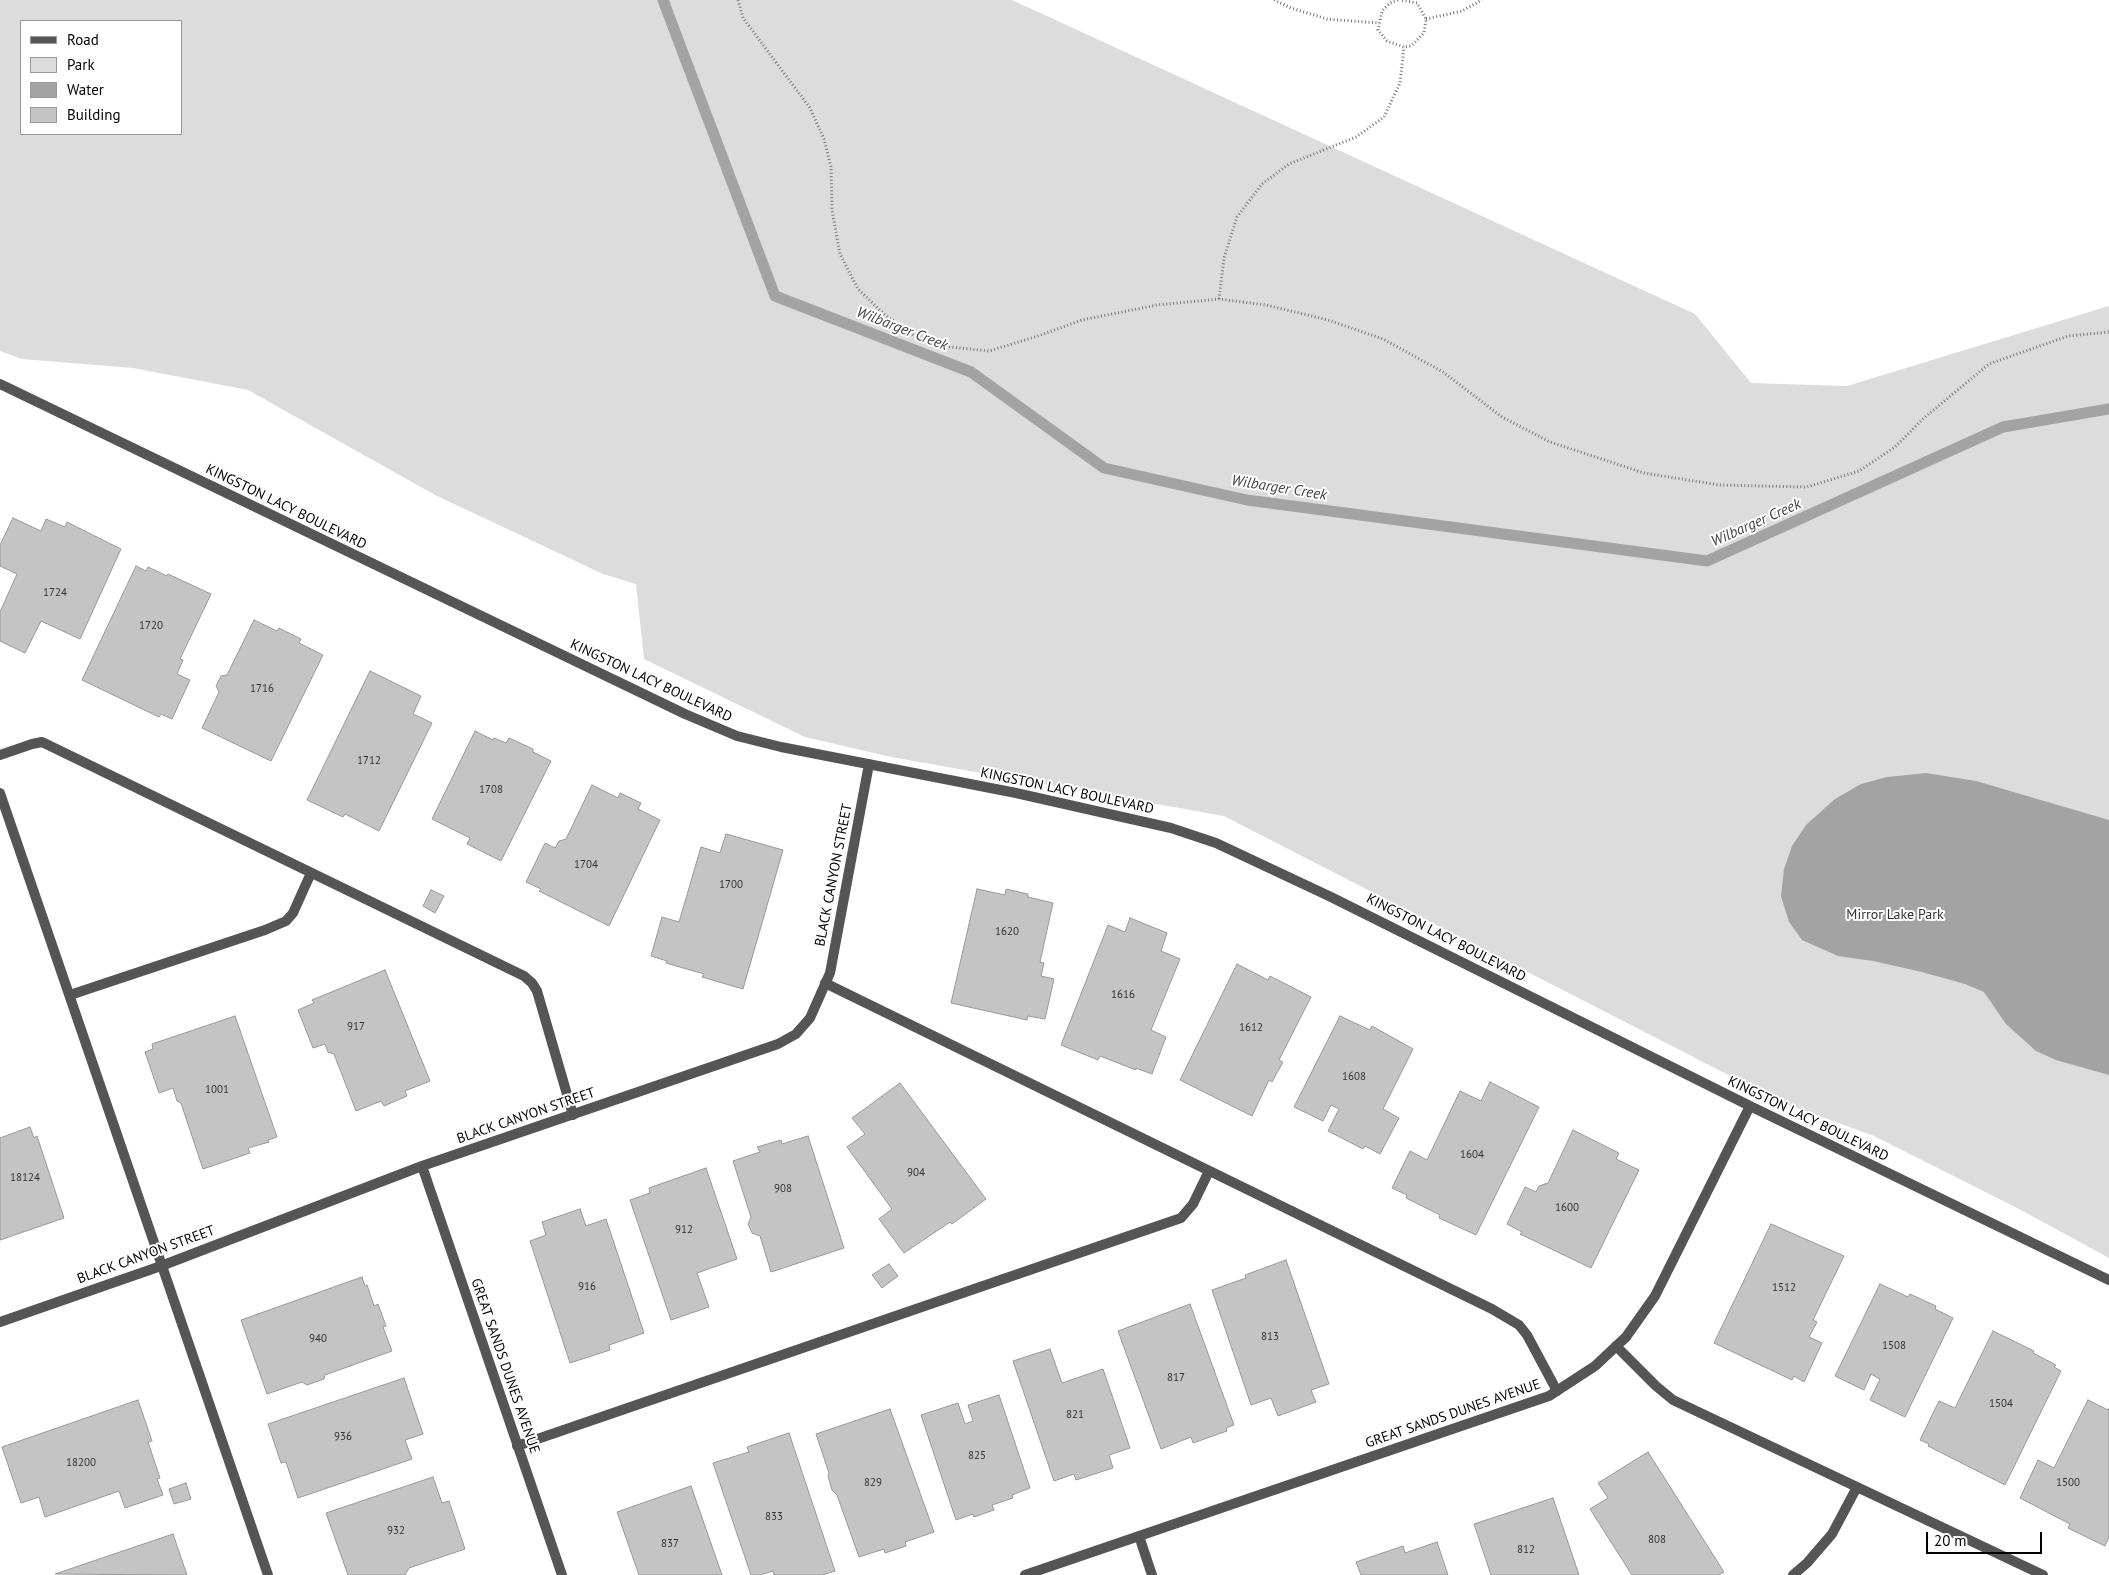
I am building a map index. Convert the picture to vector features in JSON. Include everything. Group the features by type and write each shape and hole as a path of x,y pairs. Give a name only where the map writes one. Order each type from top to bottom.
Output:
{"street":[{"name":"KINGSTON LACY BOULEVARD","path":"0,384 685,714 738,736 781,747 1016,793 1171,828 1216,843 1332,896 1750,1106 2109,1280"},
{"path":"0,755 42,742 524,976 537,991 573,1115"},
{"name":"BLACK CANYON STREET","path":"0,1322 161,1266 422,1166 778,1044 796,1034 810,1018 830,973 869,764"},
{"path":"0,793 268,1575"},
{"path":"70,995 265,930 286,921 293,913 312,873"},
{"path":"825,983 1492,1309 1519,1325 1527,1335 1557,1391"},
{"name":"GREAT SANDS DUNES AVENUE","path":"1025,1575 1539,1400 1557,1391 1595,1366 1626,1337 1655,1296 1750,1106"},
{"name":"GREAT SANDS DUNES AVENUE","path":"422,1166 562,1575"},
{"path":"517,1446 1181,1218 1193,1204 1210,1171"},
{"path":"1616,1346 1656,1386 1674,1400 2043,1575"},
{"path":"1793,1575 1807,1563 1832,1534 1857,1487"},
{"path":"1139,1536 1152,1575"}],"path":[{"path":"738,0 743,18 810,108 824,140 831,167 832,210 840,254 858,289 884,315 914,335 950,347 989,351 1082,320 1157,305 1219,299 1266,306 1328,320 1383,339 1443,372 1502,417 1550,442 1644,473 1719,485 1807,487 1859,472 1895,447 1930,412 1989,364 2068,336 2109,332"},
{"path":"1274,0 1291,8 1327,19 1378,23"},
{"path":"1400,0 1417,3 1426,19 1424,33 1411,46 1404,47 1387,41 1378,30 1378,23 1382,11 1390,3 1400,0"},
{"path":"1426,19 1462,10 1482,0"},
{"path":"1219,299 1224,258 1237,217 1262,184 1289,164 1356,137 1384,118 1400,83 1404,47"}],"green space":[{"name":"Mirror Lake Park","path":"0,0 1012,0 1695,314 1751,383 1847,386 2109,306 2109,1258 2021,1210 1874,1136 1781,1102 1224,816 891,757 805,737 644,659 636,584 603,574 435,495 248,390 133,368 22,359 0,351"}],"water":[{"path":"1926,773 1976,781 2109,820 2109,1075 2056,1060 2036,1051 2006,1024 1984,992 1965,984 1922,972 1873,961 1838,956 1802,940 1789,922 1781,896 1784,869 1792,846 1806,825 1835,799 1861,784 1887,777"}],"building":[{"path":"13,518 41,531 46,519 65,527 67,522 121,549 80,639 41,621 25,653 0,641 0,612 17,574 0,566 0,545"},
{"path":"136,566 146,571 148,567 167,576 168,574 211,594 180,659 183,660 177,674 190,680 172,719 161,714 159,717 82,680"},
{"path":"254,620 277,631 279,628 301,639 299,643 323,655 271,761 202,728 219,692 216,686 221,676 227,675"},
{"path":"370,671 421,696 413,714 432,723 379,831 345,814 343,817 307,800"},
{"path":"475,731 493,740 494,738 506,743 509,738 533,749 533,752 551,761 501,861 467,844 470,838 432,819"},
{"path":"592,785 618,798 620,793 641,803 638,809 660,820 609,926 539,891 541,889 526,882 545,843 555,848 559,841 566,839"},
{"path":"726,834 783,850 743,989 702,977 704,974 666,963 667,961 651,956 662,917 679,922 701,847 720,853"},
{"path":"977,889 1005,895 1006,889 1053,903 1040,962 1044,963 1041,976 1054,979 1045,1019 1028,1016 1027,1020 951,1003"},
{"path":"431,890 444,896 435,913 423,906"},
{"path":"1130,918 1167,933 1161,951 1180,959 1151,1030 1166,1037 1152,1074 1100,1056 1098,1060 1061,1045 1108,925 1125,932"},
{"path":"1237,964 1268,980 1270,976 1311,997 1279,1060 1283,1062 1272,1082 1269,1080 1252,1116 1180,1080"},
{"path":"385,970 430,1081 405,1091 407,1096 384,1106 381,1101 356,1111 334,1054 328,1052 325,1044 313,1048 298,1010 314,1003 312,1000"},
{"path":"235,1016 277,1137 268,1140 269,1142 248,1148 250,1153 203,1169 181,1103 177,1101 173,1088 159,1093 145,1052 153,1049 152,1044"},
{"path":"1340,1016 1370,1030 1372,1026 1413,1049 1383,1109 1399,1118 1380,1154 1365,1146 1363,1149 1328,1131 1339,1109 1331,1105 1323,1121 1294,1107"},
{"path":"1490,1082 1539,1107 1476,1235 1439,1218 1440,1215 1406,1198 1407,1195 1392,1188 1410,1151 1427,1160 1460,1091 1481,1101"},
{"path":"900,1083 986,1199 952,1224 950,1222 904,1253 879,1219 892,1209 847,1147 865,1134 852,1118"},
{"path":"30,1127 34,1138 37,1136 64,1218 0,1240 0,1138"},
{"path":"1573,1130 1619,1153 1616,1159 1639,1170 1591,1268 1520,1234 1522,1232 1507,1224 1525,1187 1536,1192 1539,1186 1548,1183"},
{"path":"808,1136 844,1248 771,1272 760,1236 752,1233 748,1224 751,1217 733,1161 760,1152 757,1147 781,1140 782,1144"},
{"path":"706,1168 737,1259 697,1273 709,1307 671,1320 630,1200 650,1193 649,1188"},
{"path":"580,1209 586,1226 606,1219 644,1333 609,1345 610,1350 570,1363 530,1241 546,1235 542,1222"},
{"path":"1771,1224 1844,1256 1813,1320 1817,1322 1809,1337 1822,1343 1804,1382 1794,1376 1792,1380 1714,1343"},
{"path":"1286,1260 1329,1384 1311,1390 1316,1402 1278,1416 1271,1398 1251,1405 1212,1290 1246,1278 1245,1275"},
{"path":"889,1264 898,1276 882,1288 872,1275"},
{"path":"362,1277 365,1286 367,1285 374,1306 378,1304 386,1326 383,1327 392,1351 325,1375 324,1379 307,1385 302,1382 267,1394 241,1320"},
{"path":"1880,1284 1908,1297 1910,1294 1936,1306 1935,1309 1953,1318 1905,1417 1870,1400 1880,1379 1871,1374 1864,1390 1835,1376"},
{"path":"1190,1304 1234,1425 1226,1428 1227,1431 1193,1443 1191,1437 1161,1449 1118,1331"},
{"path":"1993,1331 2034,1351 2033,1353 2056,1365 2054,1367 2061,1371 2005,1485 1928,1446 1929,1444 1920,1440 1939,1401 1955,1408"},
{"path":"1050,1349 1062,1383 1103,1369 1130,1448 1109,1455 1113,1468 1076,1480 1074,1474 1054,1481 1013,1361"},
{"path":"404,1378 423,1434 405,1440 412,1459 298,1498 286,1462 281,1463 268,1424"},
{"path":"999,1395 1030,1488 1012,1495 1013,1498 992,1505 994,1510 974,1517 973,1514 956,1520 921,1415 958,1403 965,1424 973,1421 968,1405"},
{"path":"138,1400 152,1441 148,1442 160,1478 157,1479 163,1495 125,1508 119,1491 45,1517 39,1497 21,1503 2,1447"},
{"path":"2088,1400 2108,1410 2109,1408 2109,1537 2105,1546 2068,1528 2070,1524 2020,1498 2038,1460 2054,1468"},
{"path":"890,1409 934,1532 905,1542 906,1546 885,1553 884,1549 859,1557 837,1495 832,1490 828,1476 829,1473 816,1434"},
{"path":"789,1433 835,1571 822,1575 774,1575 773,1571 760,1575 751,1575 713,1463 749,1452 747,1447"},
{"path":"1648,1452 1724,1572 1719,1575 1632,1575 1590,1509 1608,1498 1598,1483"},
{"path":"433,1477 442,1503 449,1501 465,1549 409,1568 405,1575 348,1575 326,1513"},
{"path":"186,1483 191,1499 174,1504 169,1489"},
{"path":"691,1486 722,1575 639,1575 617,1512"},
{"path":"1553,1498 1579,1575 1491,1575 1474,1524"},
{"path":"173,1534 187,1575 55,1574"},
{"path":"1437,1542 1448,1575 1361,1575 1356,1562 1403,1546 1405,1553"}],"waterway":[{"name":"Wilbarger Creek","path":"663,0 775,296 971,372 1104,468 1247,500 1707,561 2003,427 2109,409"}]}
